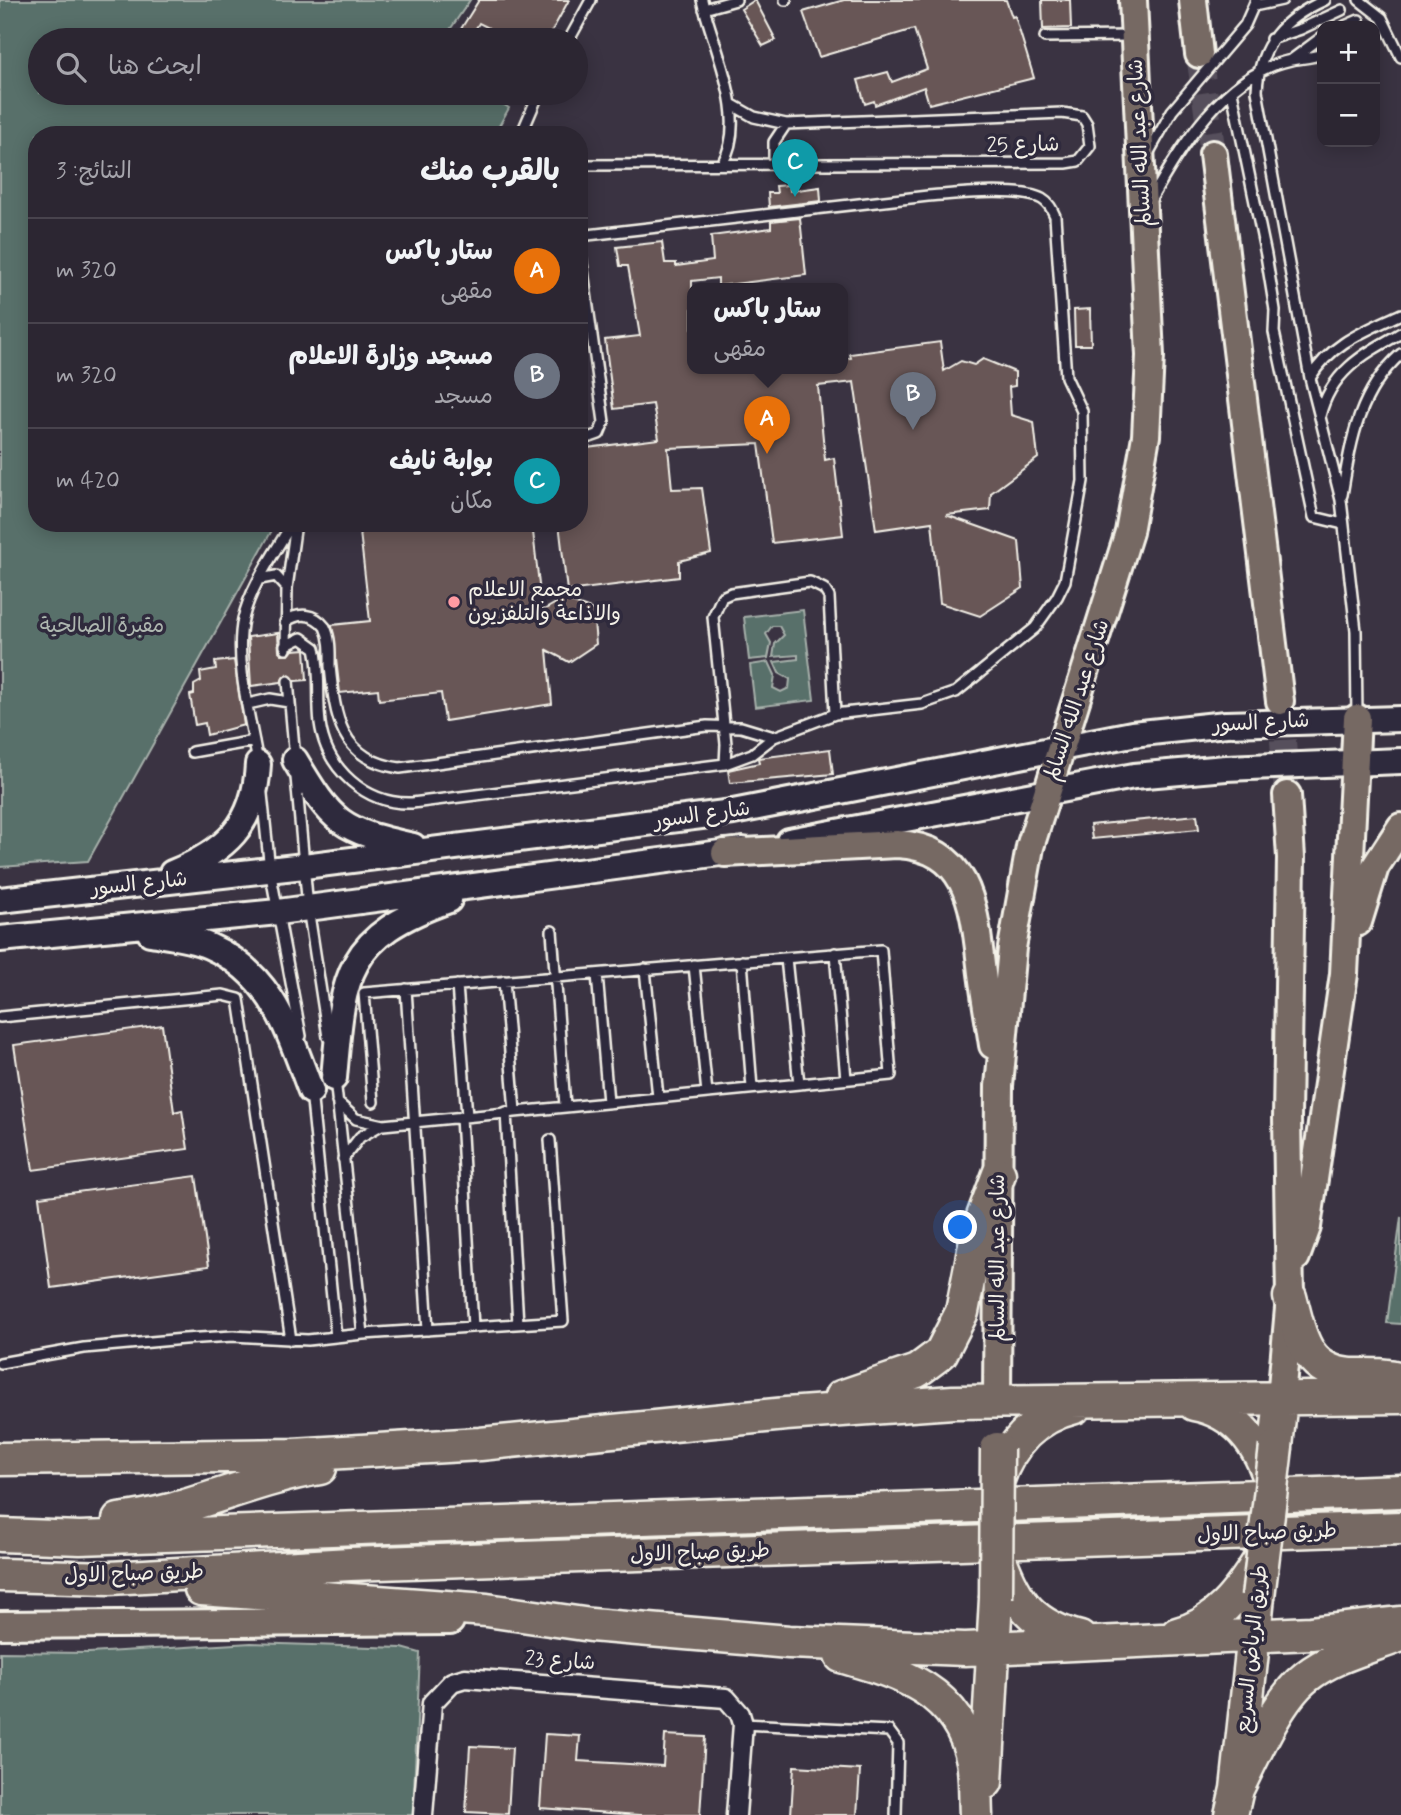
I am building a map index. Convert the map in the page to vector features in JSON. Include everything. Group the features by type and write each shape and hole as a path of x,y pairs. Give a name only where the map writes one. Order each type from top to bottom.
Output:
{"highway":[{"path":"786,1414 888,1383 917,1371 940,1353 962,1312 978,1230 999,1174"},
{"path":"1290,1282 1303,1346 1318,1365 1337,1373 1401,1379"},
{"path":"0,1459 293,1455 480,1444 786,1414 997,1401 1401,1397"},
{"name":"طريق الرياض السريع","path":"1234,1802 1255,1636 1247,1596 1263,1555 1272,1486 1268,1449 1281,1398"},
{"path":"1157,1400 1199,1405 1218,1412 1268,1449"},
{"path":"985,1815 994,1648 1004,1594 996,1548 997,1482 1005,1448 997,1401"},
{"path":"1005,1448 1044,1419 1063,1410 1103,1401"},
{"path":"4,1535 136,1518 186,1508 302,1471 480,1444"},
{"name":"طريق صباح الاول","path":"4,1535 161,1535 1401,1491"},
{"name":"طريق صباح الاول","path":"0,1574 110,1578 376,1563 1401,1528"},
{"path":"110,1578 210,1590 487,1610 591,1625 789,1642 994,1648 1255,1636 1401,1623"},
{"path":"1004,1594 1040,1622 1058,1632 1099,1642"},
{"path":"1155,1639 1203,1623 1247,1596"},
{"path":"1234,1802 1266,1731 1304,1678 1328,1662 1401,1635"},
{"path":"789,1642 882,1668 932,1690 944,1701 973,1759 976,1815"}],"main road":[{"name":"شارع عبد الله السالم","path":"997,1401 999,1086 1012,948 1030,847 1129,532 1146,436 1150,355 1133,0"},
{"path":"1193,0 1199,54"},
{"path":"1213,154 1280,701"},
{"path":"1290,1282 1307,1227 1344,974 1357,718"},
{"name":"شارع السور","path":"0,900 304,866 733,812 1132,734 1226,724 1357,718 1401,719"},
{"path":"141,884 194,864 227,842 250,807 256,752"},
{"path":"295,760 316,797 332,817 344,826 358,832 431,849"},
{"name":"شارع السور","path":"0,939 278,912 725,853 1048,790 1134,776 1226,768 1401,761"},
{"path":"1281,1398 1290,1282 1287,1118 1291,858 1287,795"},
{"path":"1344,974 1375,867 1401,827"},
{"path":"725,853 897,844 924,849 947,862 964,883 975,910 999,1086"},
{"path":"336,1090 341,1002 347,980 370,943 393,923 493,884"},
{"path":"126,928 207,945 254,975 267,990 279,1013 311,1091"},
{"path":"0,1625 407,1620 591,1625"}],"street":[{"name":"شارع 23","path":"423,1815 432,1703 452,1682 466,1678 710,1695 726,1698 740,1714 743,1724"},
{"path":"736,1815 743,1724"}],"lane":[{"path":"576,28 591,0"},
{"path":"722,164 732,141 731,104 703,5 736,0"},
{"path":"1142,166 1172,111 1245,25 1255,3 1282,0"},
{"path":"1325,0 1293,16 1271,39 1258,75 1258,105 1310,378 1341,500 1355,620 1357,718"},
{"path":"1359,0 1382,18 1401,57"},
{"path":"1271,39 1342,10"},
{"path":"1045,37 1135,36"},
{"path":"1144,212 1187,140 1205,117 1232,92 1258,75 1291,60 1317,41"},
{"path":"1291,60 1317,55"},
{"path":"1232,92 1266,255 1275,310 1274,332 1314,517 1343,524"},
{"name":"شارع 25","path":"588,165 1066,163 1078,161 1090,146 1087,124 1082,116 1062,113 786,124 754,117 731,104"},
{"path":"525,126 534,105"},
{"path":"774,163 775,142 786,124"},
{"path":"293,532 287,588 286,648 301,638 315,648 320,725 327,748 352,782 383,802 429,802 725,765 752,754 774,737 835,714 930,702 956,692 1035,628 1065,581 1083,481 1082,411 1066,377 1055,216 1050,205 1041,198 1022,195 985,193 928,196 588,235"},
{"path":"588,307 604,422 599,434 588,438"},
{"path":"1310,378 1322,360 1338,345 1401,314"},
{"path":"1320,418 1327,394 1341,373 1360,356 1401,333"},
{"path":"1341,500 1351,442 1361,407 1379,376 1401,354"},
{"path":"289,532 260,579 243,619 240,642 270,870 311,1091 336,1337"},
{"path":"260,579 276,576 287,588"},
{"path":"725,765 713,617 722,597 731,593 810,582 824,589 829,597 835,714"},
{"path":"285,622 296,616 309,615 325,627 337,722 346,740 360,754 387,766 400,768 723,726 774,737"},
{"path":"288,681 308,908 336,1090 363,1334"},
{"path":"248,704 270,699 289,702"},
{"path":"192,752 256,752"},
{"path":"552,931 565,1106"},
{"path":"336,1090 356,1119 383,1125 891,1075 881,950 364,993 373,1102"},
{"path":"835,954 846,1079"},
{"path":"786,958 799,1083"},
{"path":"741,961 752,1088"},
{"path":"694,965 707,1093"},
{"path":"645,969 658,1097"},
{"path":"597,974 608,1102"},
{"path":"504,981 518,1324"},
{"path":"457,985 473,1327"},
{"path":"406,989 428,1329"},
{"path":"0,1017 223,995 239,999 291,1340"},
{"path":"343,1159 360,1137 383,1125"},
{"path":"0,1363 84,1349 184,1339 233,1336 291,1340 564,1321 550,1140"},
{"path":"743,1724 889,1731 898,1743 897,1815"}],"green space":[{"name":"مقبرة الصالحية","path":"0,0 470,0 451,28 28,28 28,105 504,105 509,108 499,126 28,126 28,532 271,532 88,861 0,867"},
{"path":"803,610 814,700 755,707 750,665 769,662 775,675 773,688 781,692 789,688 790,679 779,673 774,662 798,659 798,655 773,657 775,644 784,635 779,626 772,626 766,634 771,643 768,658 749,660 744,617"},
{"path":"1401,1217 1401,1324 1387,1323"},
{"path":"251,1643 402,1648 420,1653 413,1815 0,1815 0,1652 89,1653"}],"building":[{"path":"479,0 569,0 554,28 489,28 479,23 476,28 462,28"},
{"path":"755,0 776,40 763,46 741,9"},
{"path":"844,0 1006,0 1012,17 1015,16 1034,78 929,104 924,87 875,105 874,101 865,104 858,80 888,72 892,82 927,69 914,29 819,57 803,12"},
{"path":"1042,0 1070,0 1071,28 1043,29"},
{"path":"789,185 790,191 820,187 821,201 769,207 768,193 777,193 776,186"},
{"path":"800,218 806,275 742,283 718,283 718,278 687,283 687,374 848,374 850,354 940,342 944,371 961,361 974,365 983,359 1015,372 1015,386 1009,387 1011,415 1034,422 1038,458 991,493 990,510 946,515 1019,541 1023,588 980,616 940,603 932,522 876,530 854,382 818,386 825,460 834,458 843,535 772,543 759,444 668,448 672,489 702,488 711,553 679,561 679,577 567,591 560,532 588,532 588,448 659,439 653,404 614,409 605,340 640,336 628,266 620,266 617,247 662,242 665,263 676,263 676,266 713,261 711,236 771,228 771,221"},
{"path":"1090,309 1091,345 1075,345 1074,310"},
{"name":"مجمع الاعلام والاذاعة والتلفزيون","path":"360,532 533,532 542,611 563,599 593,610 596,644 569,662 547,650 552,704 445,721 441,693 379,700 378,689 340,693 332,625 370,621"},
{"path":"278,633 279,651 283,655 289,655 293,650 305,649 307,680 295,681 287,674 281,682 251,686 248,637"},
{"path":"234,660 244,725 207,735 205,723 195,725 190,695 194,694 194,685 201,681 200,672 216,669 215,662"},
{"path":"830,749 833,774 730,783 728,770 759,763 758,758"},
{"path":"1197,815 1199,829 1092,839 1090,825"},
{"path":"162,1025 174,1112 182,1110 188,1149 33,1170 14,1045"},
{"path":"196,1176 209,1266 51,1288 39,1197"},
{"path":"545,1734 580,1736 578,1761 663,1766 665,1735 705,1737 700,1815 639,1815 540,1808"},
{"path":"470,1746 512,1748 508,1814 466,1812"},
{"path":"794,1766 860,1770 857,1815 791,1815"}],"tunnel":[{"path":"1199,54 1213,154"},
{"path":"1280,701 1287,795"}],"place":[{"name":"بوابة نايف","path":"795,197"},
{"name":"مسجد وزارة الاعلام","path":"913,430"},
{"name":"ستار باكس","path":"767,454"},
{"name":"مجمع الاعلام والاذاعة والتلفزيون","path":"454,602"}]}
